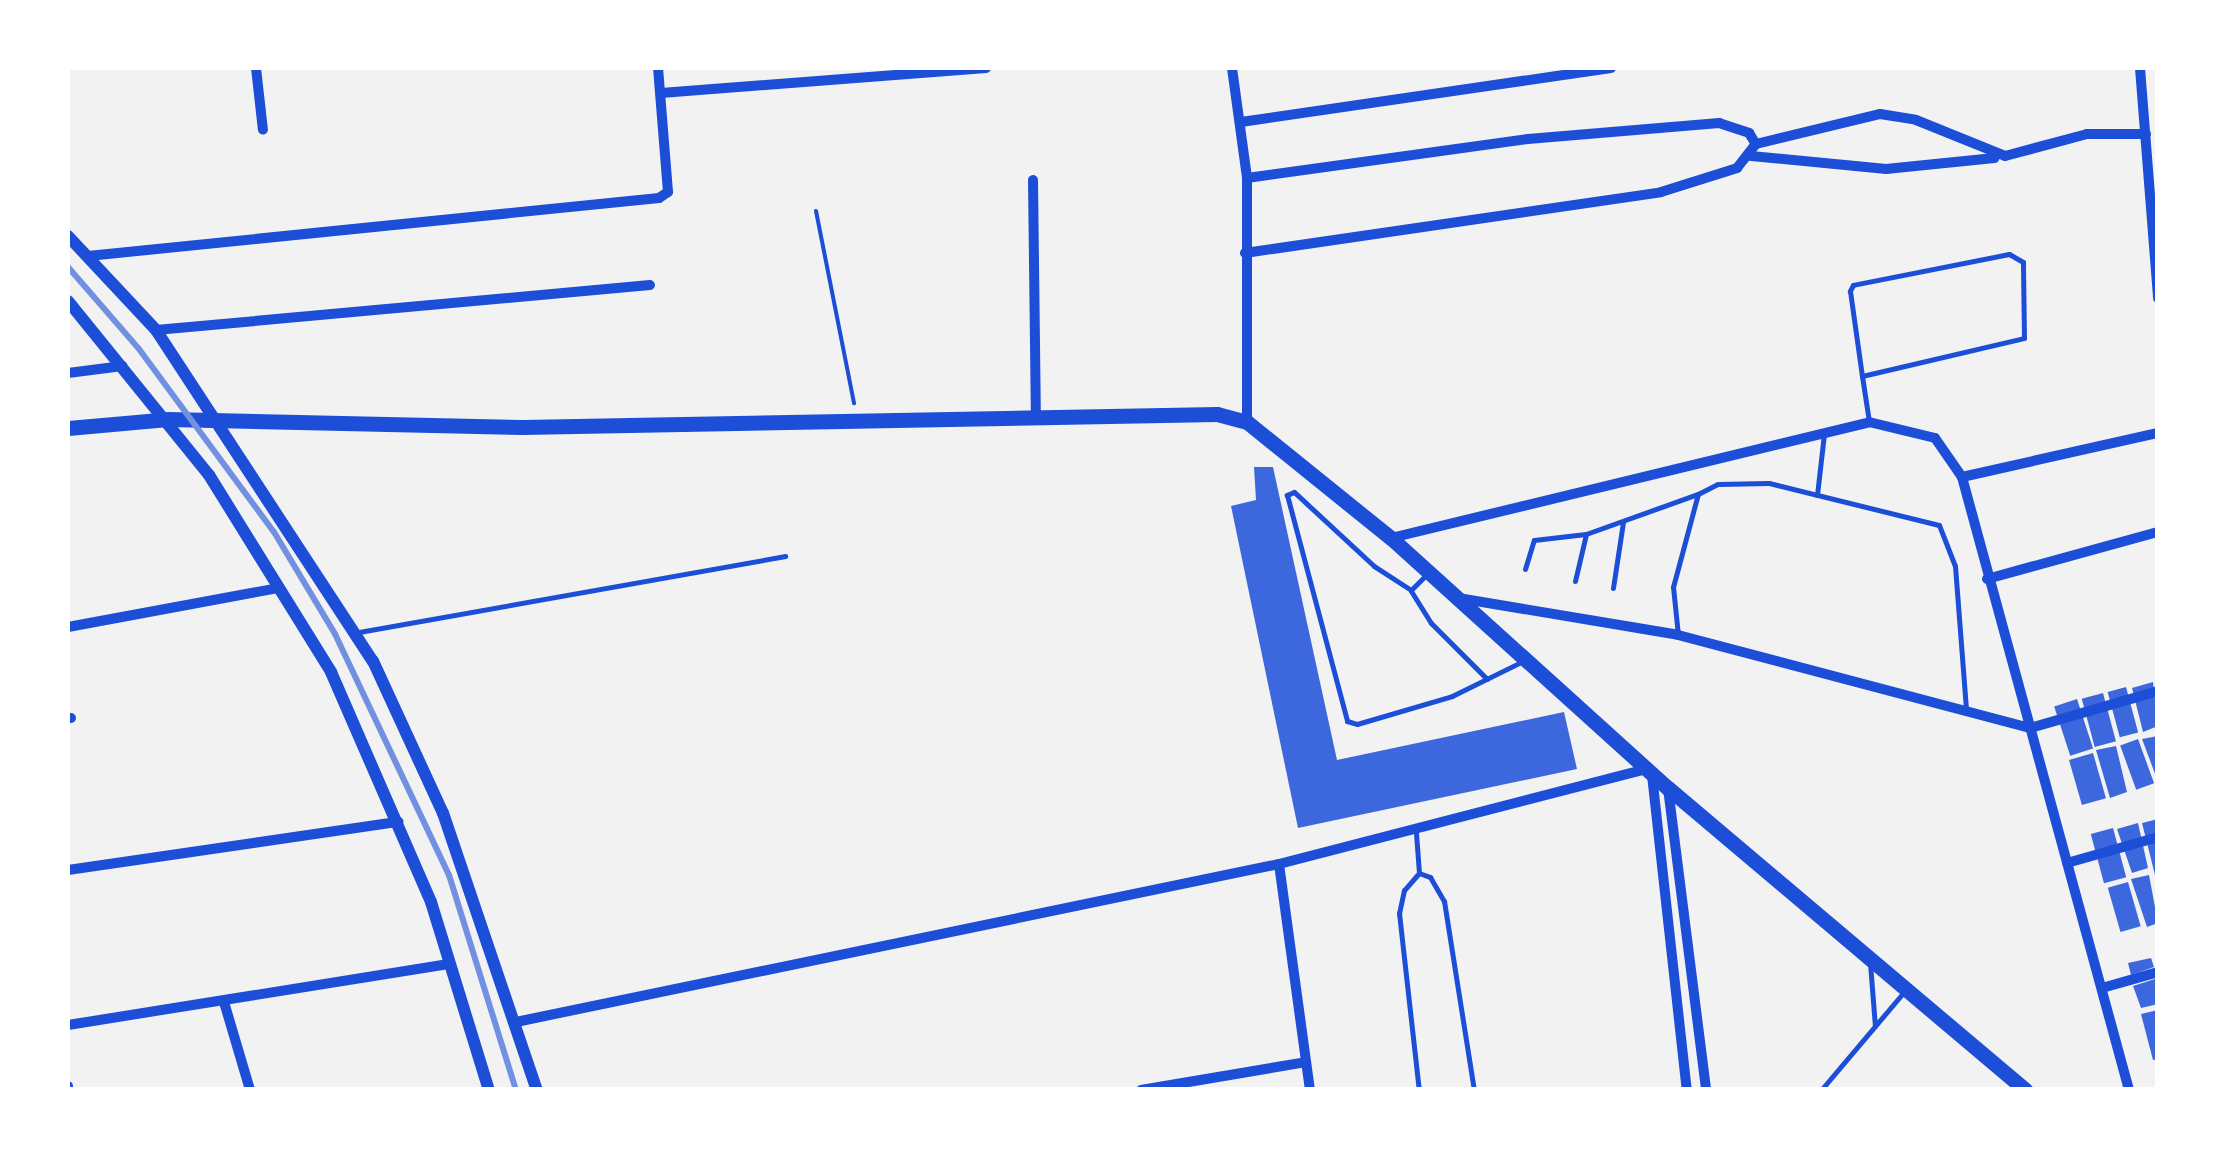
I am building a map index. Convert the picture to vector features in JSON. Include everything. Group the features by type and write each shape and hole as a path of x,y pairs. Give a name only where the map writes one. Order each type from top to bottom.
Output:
{"main road":[{"path":"68,428 168,419 522,427 1217,414 1247,422 1390,538 1649,772 2026,1090"}],"street":[{"path":"256,68 263,130"},
{"path":"88,256 659,198 668,192 658,68"},
{"path":"661,93 986,68"},
{"path":"1232,68 1247,178 1247,422"},
{"path":"1241,122 1611,68"},
{"path":"2140,68 2158,298"},
{"path":"1756,144 1880,114 1946,130 1987,154 2005,156"},
{"path":"1247,178 1528,139 1718,123 1749,133 1756,144"},
{"path":"1751,156 1886,169 2005,156 2087,134 2146,134"},
{"path":"1245,253 1662,192 1737,168 1751,156 1756,144"},
{"path":"1033,180 1036,416"},
{"path":"68,236 156,330 356,633 443,812 537,1090"},
{"path":"156,330 650,285"},
{"path":"68,302 168,419 331,672 399,822 450,964 489,1090"},
{"path":"68,373 124,366"},
{"path":"1390,538 1869,422 1912,428 1935,438 1962,477 2129,1090"},
{"path":"1962,477 2158,433"},
{"path":"1988,579 2158,532"},
{"path":"68,627 279,588"},
{"path":"1452,597 1678,635 2030,728 2158,691"},
{"path":"516,1022 1279,864 1649,772 1687,1090"},
{"path":"1668,788 1706,1090"},
{"path":"68,870 399,822"},
{"path":"2068,863 2158,837"},
{"path":"1279,864 1310,1090"},
{"path":"68,1026 450,964"},
{"path":"2102,988 2158,972"},
{"path":"224,1002 250,1090"},
{"path":"1141,1090 1306,1062"}],"lane":[{"path":"1862,376 2024,338 2028,325 2019,256 1858,281 1850,291 1862,376 1869,422"},
{"path":"1817,495 1824,433"},
{"path":"1526,568 1534,540 1586,534 1744,480 1939,526 1954,566 1966,708"},
{"path":"1488,679 1431,622 1411,590 1374,566 1294,492 1287,495 1347,721 1356,724 1436,702 1488,679 1524,660"},
{"path":"1678,635 1673,587 1698,494"},
{"path":"1613,588 1623,522"},
{"path":"1575,580 1586,534"},
{"path":"356,633 785,556"},
{"path":"1411,590 1427,574"},
{"path":"1416,833 1419,872 1404,890 1399,913 1419,1090"},
{"path":"1419,872 1430,877 1444,900 1474,1090"},
{"path":"1870,960 1875,1026"},
{"path":"1821,1090 1905,991"}],"path":[{"path":"816,211 856,418"}],"building":[{"path":"1254,467 1273,467 1337,760 1564,712 1577,769 1298,828 1231,506 1256,500"},
{"path":"2153,682 2158,726 2143,732 2132,688"},
{"path":"2126,687 2138,732 2120,737 2108,692"},
{"path":"2103,693 2116,741 2095,747 2082,699"},
{"path":"2077,699 2093,748 2070,756 2054,706"},
{"path":"2158,736 2158,779 2157,779 2142,739"},
{"path":"2138,739 2154,783 2136,790 2120,745"},
{"path":"2116,746 2127,792 2110,798 2096,750"},
{"path":"2093,753 2106,798 2082,805 2069,760"},
{"path":"2158,819 2158,883 2157,883 2142,823"},
{"path":"2138,823 2148,868 2132,873 2117,829"},
{"path":"2113,828 2126,877 2104,883 2091,834"},
{"path":"2149,875 2158,923 2147,927 2131,879"},
{"path":"2128,882 2141,926 2120,932 2108,888"},
{"path":"2151,958 2154,967 2131,975 2128,963"},
{"path":"2158,978 2158,1004 2141,1008 2133,986"},
{"path":"2158,1010 2158,1059 2153,1060 2141,1014"}],"railway":[{"path":"68,267 139,349 274,532 335,634 449,875 516,1090"}]}
